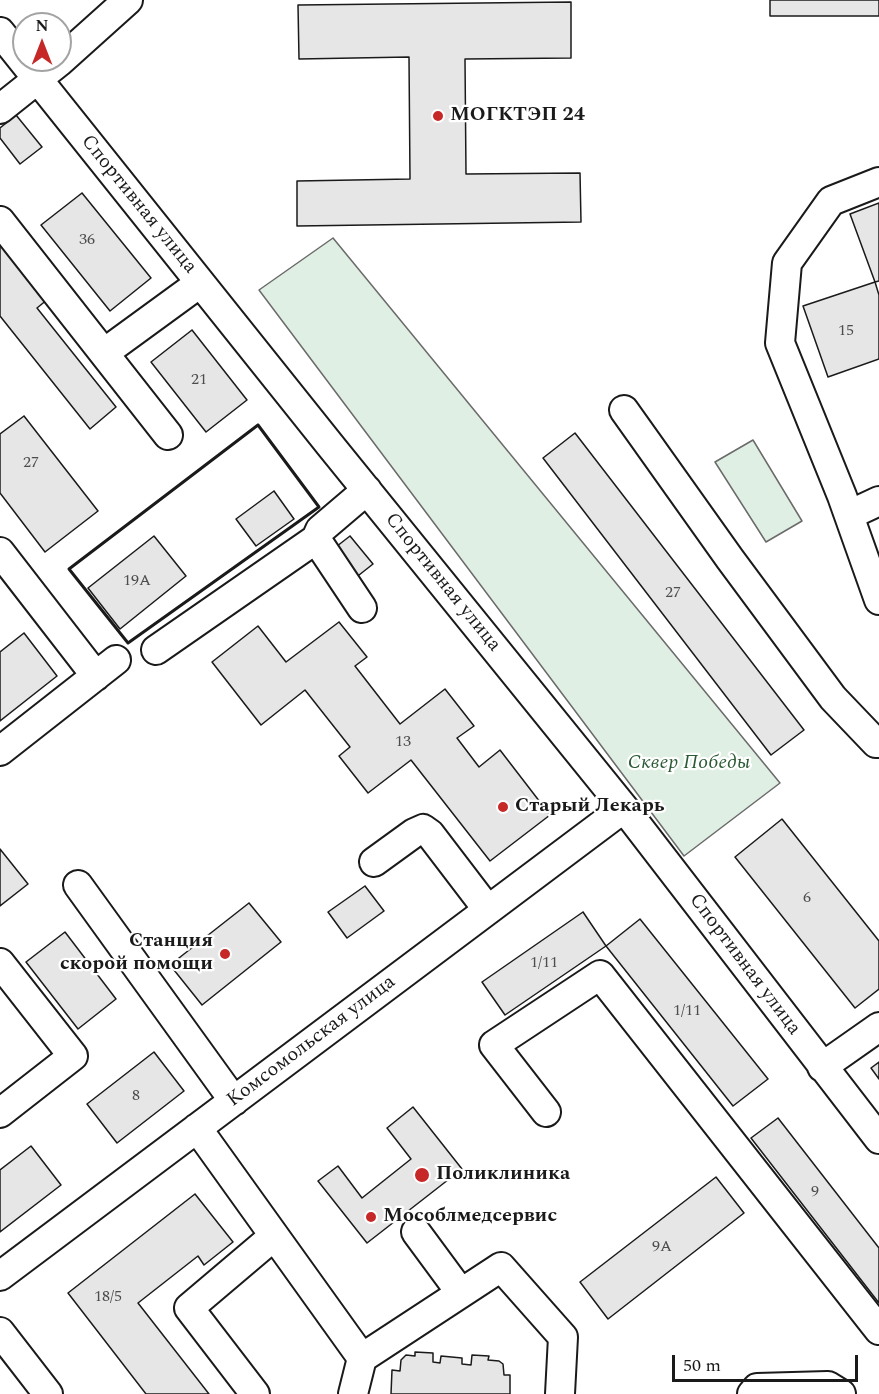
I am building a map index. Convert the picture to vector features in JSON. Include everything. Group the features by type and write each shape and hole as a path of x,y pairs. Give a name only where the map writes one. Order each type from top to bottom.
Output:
{"street":[{"path":"0,109 128,0"},
{"name":"Спортивная улица","path":"0,32 624,808 879,1139"},
{"path":"879,182 831,201 787,263 780,343 849,515 879,600"},
{"path":"0,221 168,435"},
{"path":"104,353 200,283"},
{"path":"624,410 833,698 876,743 879,743"},
{"path":"156,650 316,539 320,530 367,490"},
{"path":"849,515 879,501"},
{"path":"316,539 362,608"},
{"path":"0,552 106,668 0,751"},
{"name":"Комсомольская улица","path":"0,1276 624,808"},
{"path":"374,862 423,829 430,834 488,910"},
{"path":"78,885 234,1101"},
{"path":"0,963 73,1056 0,1113"},
{"path":"546,1112 494,1045 600,975 879,1330"},
{"path":"822,1067 879,1026"},
{"path":"197,1128 362,1358"},
{"path":"416,1232 461,1293"},
{"path":"255,1394 189,1308 274,1236"},
{"path":"353,1394 362,1358 501,1267 563,1337 560,1394"},
{"path":"0,1332 48,1394"},
{"path":"752,1394 757,1388 828,1386 841,1394"}],"green space":[{"name":"Сквер Победы","path":"333,238 780,783 684,856 259,290"},
{"path":"753,440 802,521 766,542 715,462"}],"building":[{"path":"770,0 879,0 879,16 770,16"},
{"name":"МОГКТЭП 24","path":"571,2 571,58 465,59 466,174 580,173 581,222 297,226 297,181 410,179 409,57 299,59 298,5"},
{"path":"16,115 42,147 20,164 0,138 0,128"},
{"path":"82,193 151,278 110,311 41,225"},
{"path":"879,203 879,281 875,282 850,214"},
{"path":"0,239 48,299 37,308 116,407 90,429 0,316"},
{"path":"875,282 879,295 879,359 828,377 803,306"},
{"path":"192,330 247,400 206,432 151,362"},
{"path":"24,416 98,511 45,552 0,493 0,434"},
{"path":"575,433 804,730 771,755 543,458"},
{"path":"274,491 294,519 256,546 236,519"},
{"path":"154,536 186,576 120,629 88,588"},
{"path":"350,536 373,564 354,579 332,550"},
{"path":"339,622 367,657 355,666 400,724 445,689 474,726 457,738 479,767 500,750 550,815 490,861 411,760 368,793 339,756 350,747 305,690 261,725 212,662 258,626 286,662"},
{"path":"24,633 57,676 0,721 0,652"},
{"path":"782,819 879,941 879,989 855,1008 735,857"},
{"path":"0,849 28,884 0,906"},
{"path":"365,886 384,911 347,938 328,912"},
{"name":"Станция скорой помощи","path":"249,903 281,942 202,1005 170,965"},
{"path":"583,912 606,946 505,1015 482,982"},
{"path":"640,919 768,1079 733,1106 606,946"},
{"path":"65,932 116,999 78,1029 26,962"},
{"path":"154,1052 184,1091 117,1143 87,1104"},
{"path":"879,1062 879,1079 871,1068"},
{"name":"Поликлиника","path":"413,1107 462,1169 367,1243 318,1181 338,1166 362,1198 411,1159 387,1128"},
{"path":"778,1118 879,1248 879,1303 751,1138"},
{"path":"31,1146 61,1185 0,1232 0,1170"},
{"path":"716,1177 744,1213 608,1319 580,1282"},
{"path":"195,1194 233,1242 204,1265 198,1256 138,1303 209,1394 146,1394 68,1293"},
{"path":"415,1352 433,1353 433,1362 440,1363 441,1356 462,1358 462,1364 471,1365 472,1355 489,1356 488,1360 499,1361 503,1364 504,1375 510,1375 510,1394 391,1394 392,1370 400,1371 401,1360 406,1355 415,1356"}],"wall":[{"path":"258,425 319,507 128,643 69,569 258,425"}],"place":[{"name":"МОГКТЭП 24","path":"438,116"},
{"name":"Старый Лекарь","path":"503,807"},
{"name":"Станция скорой помощи","path":"225,954"},
{"name":"Поликлиника","path":"422,1175"},
{"name":"Мособлмедсервис","path":"371,1217"}]}
